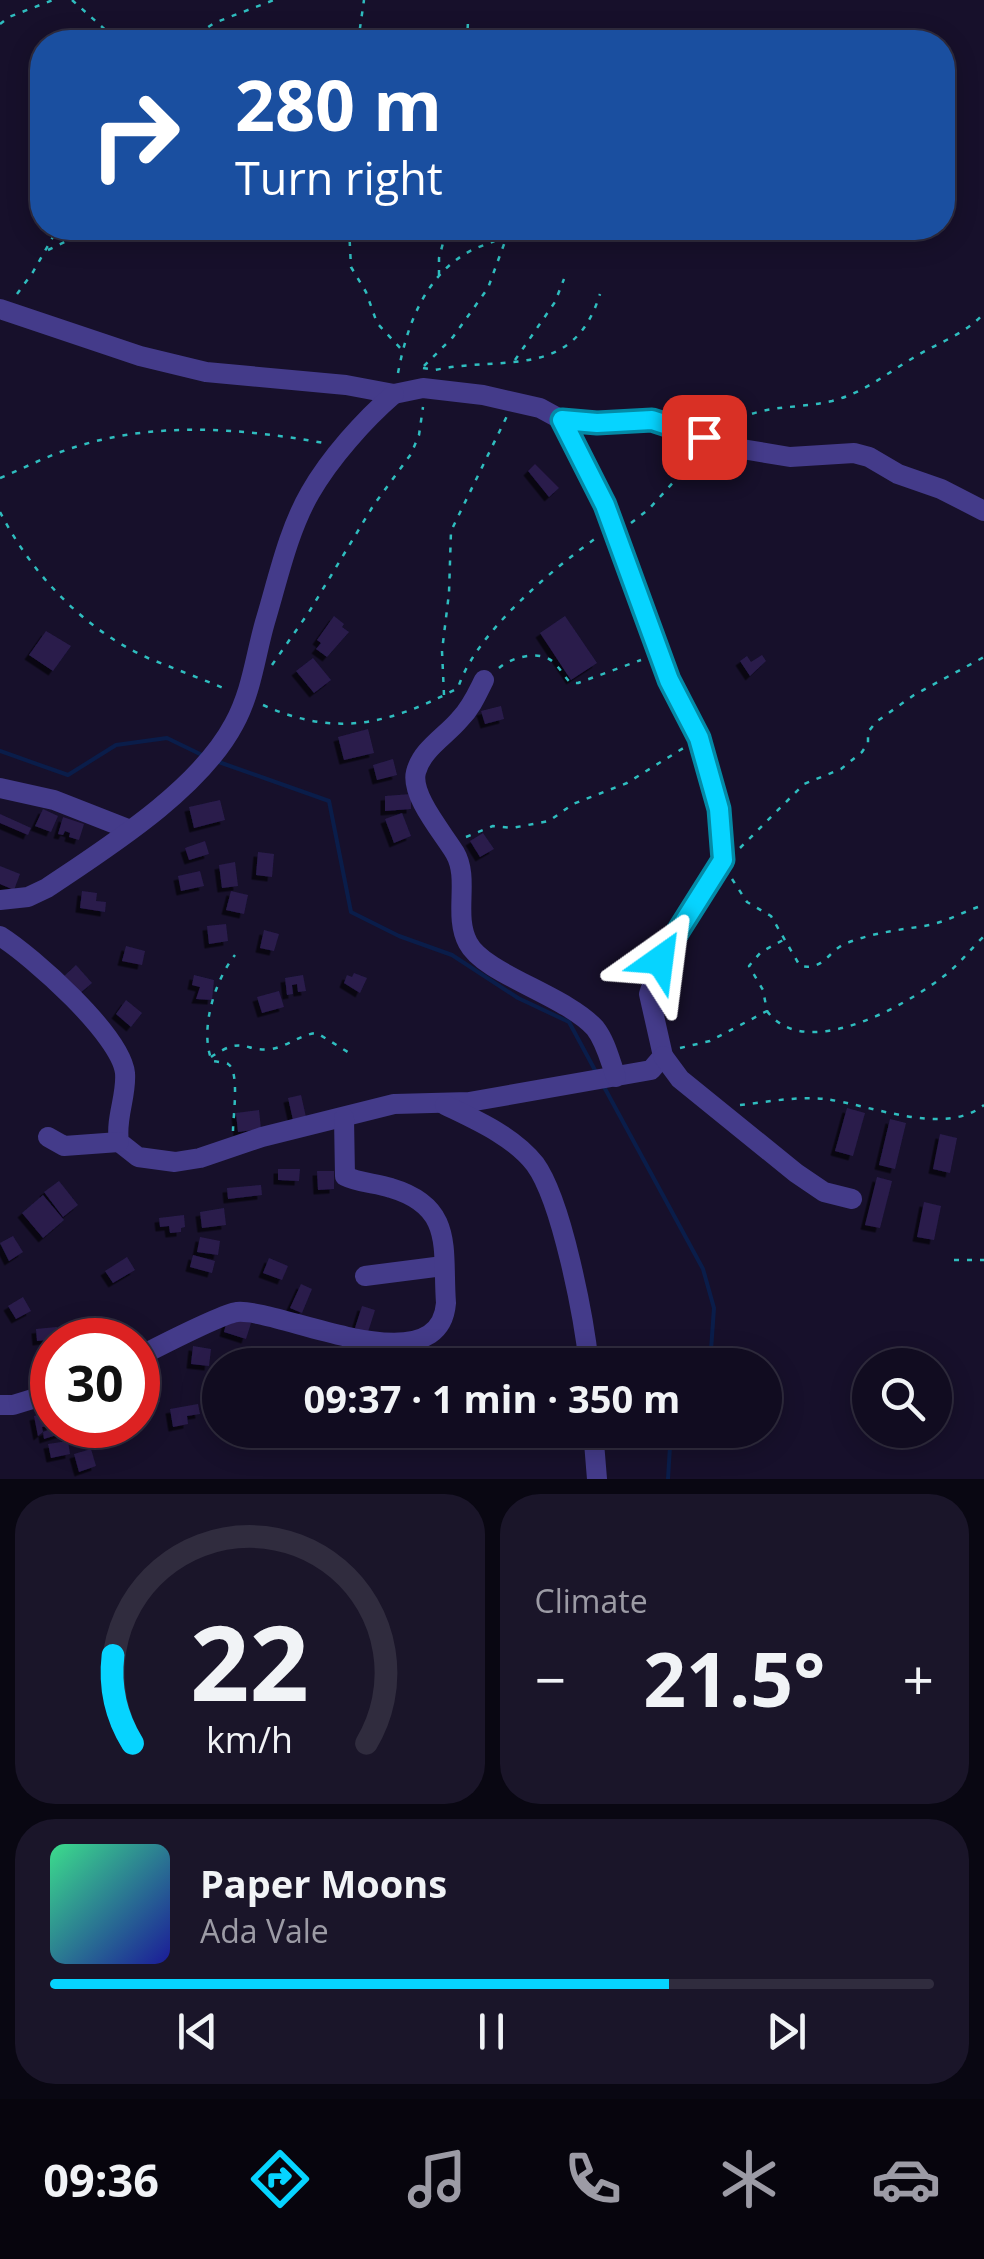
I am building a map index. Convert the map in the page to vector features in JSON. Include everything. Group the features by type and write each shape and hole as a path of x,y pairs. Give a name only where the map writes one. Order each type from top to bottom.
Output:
{"street":[{"path":"2,310 140,356 206,372 346,384 394,394 423,388 514,402 540,408 562,420 652,420 742,449 790,457 829,453 869,457 898,474 941,488 984,511"},
{"path":"0,900 28,897 47,888 180,792 202,770 233,726 246,698 296,522 310,493 366,418 394,394"},
{"path":"562,420 615,532 658,651 699,738 719,809 723,860 660,960 652,981 650,1006 663,1053 680,1079 765,1148 824,1192 852,1199"},
{"path":"484,680 472,705 422,758 414,775 426,807 460,869 461,911 468,944 483,961 552,997 595,1028 605,1045 613,1078"},
{"path":"0,788 54,800 128,829"},
{"path":"0,936 36,960 61,984 118,1052 126,1076 118,1120 119,1142"},
{"path":"48,1137 64,1146 119,1142 138,1158 155,1161 200,1158 394,1104 443,1104 505,1097 651,1070 663,1053"},
{"path":"443,1104 520,1148 536,1166 560,1224 586,1348"},
{"path":"160,1348 238,1312 374,1344 411,1340 428,1333 445,1313 442,1226 422,1200 345,1176 344,1118"},
{"path":"364,1276 443,1266"},
{"path":"0,1405 30,1400"},
{"path":"594,1448 597,1479"}],"path":[{"path":"0,24 53,0"},
{"path":"72,0 106,30"},
{"path":"204,30 274,0"},
{"path":"360,30 364,0"},
{"path":"468,21 468,30"},
{"path":"2,310 52,240"},
{"path":"47,250 68,240"},
{"path":"350,240 351,268 366,292 376,323 402,350"},
{"path":"439,274 442,240"},
{"path":"394,394 402,350 425,292 439,274 472,250 494,240"},
{"path":"506,240 488,288 453,336 422,368 435,370 544,358 576,340 587,326 600,294"},
{"path":"514,361 554,302 564,279"},
{"path":"458,688 464,669 490,631 594,539 615,532 649,510 709,438 756,410 829,402 854,394 951,336 972,328 984,313"},
{"path":"272,666 373,506 411,454 423,415 423,388"},
{"path":"444,695 442,651 451,532 514,402"},
{"path":"0,478 72,448 130,434 198,429 263,432 346,447"},
{"path":"0,512 24,556 44,580 83,616 145,656 277,712 332,726 374,721 416,709 484,680 510,659 544,656 571,683 578,683 658,651"},
{"path":"984,657 876,722 868,732 868,743 862,752 841,769 804,784 750,839 723,860 747,902 771,916 800,966 809,968 832,957 842,944 941,922 984,905"},
{"path":"452,849 479,829 549,821 574,804 627,783 699,738"},
{"path":"786,939 761,952 749,966 763,990 768,1011 778,1025 796,1030 844,1030 942,978 984,936"},
{"path":"232,1147 236,1084 228,1063 215,1063 210,1058 212,1004 222,972 235,955"},
{"path":"663,1053 710,1041 768,1011"},
{"path":"210,1058 234,1045 272,1048 317,1032 351,1054"},
{"path":"718,1108 824,1099 926,1119 964,1117 984,1105"},
{"path":"954,1260 984,1260"}],"building":[{"path":"535,464 559,488 549,497 528,471"},
{"path":"334,616 349,632 327,657 316,649 321,643 317,640"},
{"path":"565,616 597,663 571,680 540,633"},
{"path":"46,631 71,646 53,671 29,655"},
{"path":"762,655 766,661 750,676 740,661 747,656 751,662"},
{"path":"313,658 331,680 314,693 296,671"},
{"path":"501,706 504,719 485,724 481,711"},
{"path":"368,729 374,753 344,760 338,737"},
{"path":"393,759 397,775 377,780 373,765"},
{"path":"411,794 411,809 385,811 385,796"},
{"path":"220,800 225,820 194,828 189,807"},
{"path":"43,809 58,816 51,832 35,826"},
{"path":"402,813 411,836 394,843 385,819"},
{"path":"0,814 31,828 28,835 0,823"},
{"path":"63,817 84,824 79,840 65,831 58,834"},
{"path":"483,833 494,849 480,857 470,841"},
{"path":"205,841 209,854 189,860 185,848"},
{"path":"258,852 274,854 272,877 256,875"},
{"path":"235,862 238,886 222,888 219,865"},
{"path":"0,866 20,874 14,890 0,884"},
{"path":"200,871 204,886 181,891 178,876"},
{"path":"82,891 97,893 96,901 106,902 105,912 80,908"},
{"path":"231,891 248,895 244,914 226,910"},
{"path":"226,924 228,941 209,944 207,926"},
{"path":"264,930 279,934 274,951 260,948"},
{"path":"126,946 145,951 142,965 122,961"},
{"path":"76,965 92,983 78,995 62,978"},
{"path":"354,973 367,978 360,993 344,983 347,975 352,977"},
{"path":"194,975 214,980 212,1000 196,999 200,987 192,985"},
{"path":"303,975 306,991 298,992 297,984 292,985 293,994 287,995 285,978"},
{"path":"279,991 284,1007 262,1013 257,997"},
{"path":"126,1000 142,1013 131,1027 116,1014"},
{"path":"301,1095 306,1117 293,1120 288,1098"},
{"path":"847,1108 865,1113 853,1156 835,1151"},
{"path":"259,1110 261,1129 238,1132 236,1113"},
{"path":"890,1119 906,1123 895,1169 879,1165"},
{"path":"940,1134 957,1138 950,1173 933,1169"},
{"path":"278,1169 300,1169 299,1181 278,1180"},
{"path":"317,1171 334,1171 334,1189 318,1190"},
{"path":"877,1177 892,1181 880,1228 865,1225"},
{"path":"59,1181 78,1205 63,1217 44,1192"},
{"path":"261,1185 262,1195 228,1199 227,1188"},
{"path":"43,1195 64,1220 43,1238 22,1213"},
{"path":"924,1202 941,1206 934,1240 917,1237"},
{"path":"224,1208 226,1225 202,1228 200,1212"},
{"path":"184,1215 185,1227 181,1232 170,1233 169,1226 160,1227 159,1218"},
{"path":"13,1236 23,1252 9,1261 0,1243"},
{"path":"200,1237 220,1241 218,1255 197,1252"},
{"path":"193,1255 215,1261 212,1273 190,1267"},
{"path":"127,1257 135,1270 113,1283 105,1271"},
{"path":"269,1258 288,1266 282,1280 263,1273"},
{"path":"301,1284 312,1289 302,1313 290,1308"},
{"path":"23,1297 31,1311 16,1319 8,1306"},
{"path":"362,1306 375,1310 368,1332 355,1328"},
{"path":"228,1316 251,1323 246,1339 224,1332"},
{"path":"193,1346 205,1348 202,1365 191,1364"},
{"path":"198,1404 200,1414 187,1416 188,1424 173,1427 170,1409"},
{"path":"49,1448 69,1448 70,1454 51,1458"},
{"path":"91,1449 96,1466 79,1472 74,1454"}],"waterway":[{"path":"0,751 68,775 116,745 167,738 202,755"},
{"path":"216,761 329,801 351,912 399,936 452,955 518,998 569,1022 596,1072"},
{"path":"603,1085 703,1269 714,1308 711,1348"},
{"path":"668,1479 670,1448"}],"route":[{"path":"660,960 723,860 719,809 699,738 669,680 605,505 562,420 652,420 704,437"}]}
